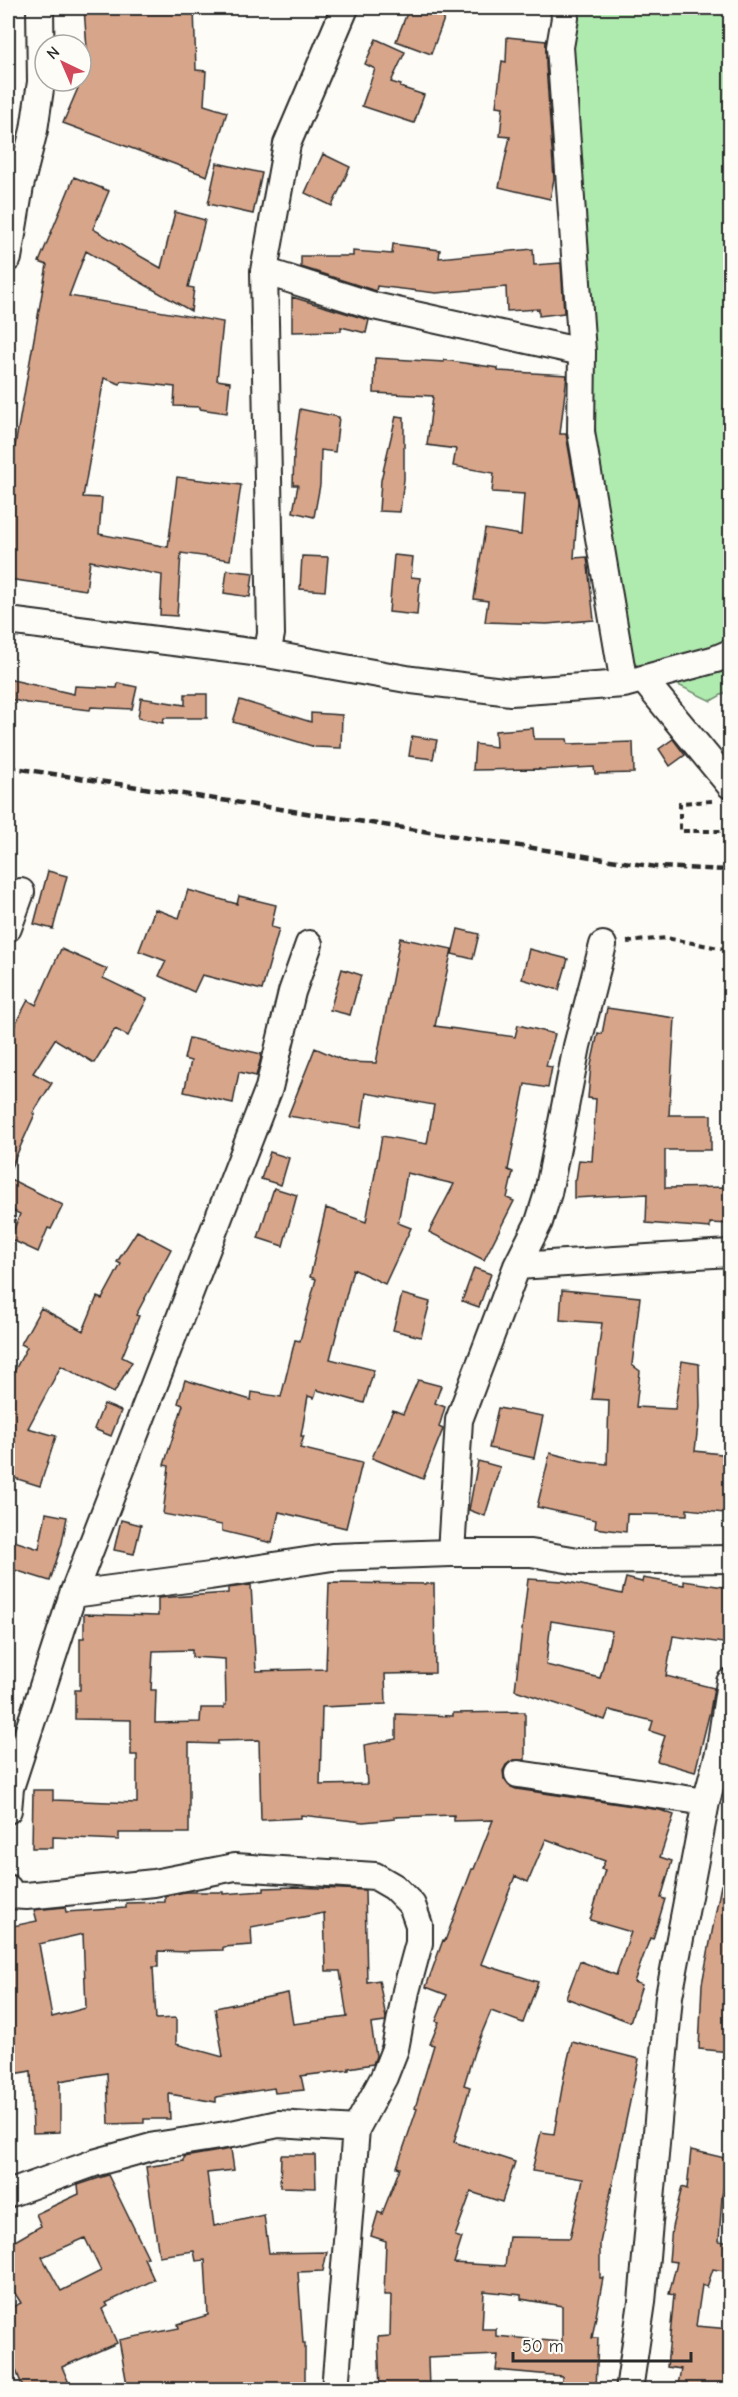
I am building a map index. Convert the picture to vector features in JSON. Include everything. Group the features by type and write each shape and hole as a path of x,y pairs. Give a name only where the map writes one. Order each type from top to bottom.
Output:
{"street":[{"path":"8,258 14,186 34,130 41,82 40,8"},
{"path":"267,654 271,634 264,271 286,144 345,8"},
{"path":"564,8 565,18 560,47 582,352 581,432 634,681 725,793"},
{"path":"264,271 374,306 582,352"},
{"path":"8,621 267,654 476,689 511,692 634,681 716,659 730,653"},
{"path":"8,928 21,892"},
{"path":"8,1810 10,1788 73,1594 269,1088 292,992 309,944"},
{"path":"451,1552 459,1420 517,1266 539,1222 548,1193 577,1046 603,945"},
{"path":"517,1266 730,1253"},
{"path":"73,1594 332,1557 451,1552 531,1553 578,1561 730,1559"},
{"path":"629,2390 642,2302 669,1996 706,1802 725,1750 730,1682"},
{"path":"518,1774 706,1802"},
{"path":"8,1888 10,1894 26,1896 154,1883 235,1867 375,1876 394,1887 412,1905 419,1925 419,1943 406,1991 395,2049 384,2077 356,2128 335,2390"},
{"path":"8,2194 94,2163 155,2146 278,2124 356,2128"}],"path":[{"path":"725,793 680,803 680,831 730,831"},
{"path":"603,945 666,938 730,950"}],"green space":[{"path":"568,8 730,8 730,690 711,701 610,652"}],"building":[{"path":"84,8 194,8 196,70 206,71 204,105 227,112 207,176 63,123 76,93 93,93 93,33 86,33"},
{"path":"409,8 448,8 431,54 396,41"},
{"path":"507,37 546,41 554,179 550,199 499,187 510,137 500,136 503,107 496,106 502,61 506,62"},
{"path":"376,39 405,52 391,82 424,95 414,123 362,106 375,69 365,64"},
{"path":"323,154 350,167 332,206 305,193"},
{"path":"217,163 262,173 253,214 208,204"},
{"path":"74,177 109,191 93,229 161,268 175,212 205,220 188,287 194,288 191,311 86,251 69,296 223,322 217,380 230,382 227,413 200,409 200,407 174,406 175,387 121,381 120,384 104,378 83,497 102,498 99,534 168,547 177,477 241,485 230,560 181,553 177,616 160,615 162,575 90,561 86,590 8,579 8,462 12,463 47,265 39,262"},
{"path":"393,244 440,250 439,258 533,249 534,265 561,263 564,313 539,316 539,309 507,311 506,287 436,293 377,286 376,291 301,267 301,256 353,256 353,251 392,254"},
{"path":"292,297 369,320 366,333 341,327 341,331 292,332"},
{"path":"375,358 444,362 444,360 498,368 498,371 567,375 560,434 566,434 578,501 574,558 587,557 594,620 547,624 485,622 488,601 474,599 485,529 521,535 524,494 492,492 494,473 453,466 456,449 427,445 433,396 374,393"},
{"path":"300,409 339,417 335,452 321,450 320,485 314,517 293,512 298,485 293,485 294,452"},
{"path":"396,416 404,417 404,479 400,512 379,511 381,480"},
{"path":"394,555 413,557 411,577 420,578 417,615 389,612"},
{"path":"302,556 328,557 325,591 300,589"},
{"path":"227,570 253,573 250,597 224,593"},
{"path":"8,679 74,694 75,686 117,688 118,683 137,687 132,709 91,707 90,710 8,699"},
{"path":"185,694 207,694 207,718 164,718 163,723 138,718 141,698 185,705"},
{"path":"240,700 311,722 311,713 342,715 341,748 315,747 233,722"},
{"path":"533,728 534,739 567,739 568,744 633,742 634,773 595,774 594,767 473,770 475,744 496,747 495,731"},
{"path":"412,736 437,740 433,759 409,756"},
{"path":"673,739 685,755 670,766 659,749"},
{"path":"48,871 67,876 53,929 34,924"},
{"path":"188,890 237,904 239,896 276,905 271,927 279,929 262,990 202,975 194,992 159,976 166,961 139,951 155,909 179,918"},
{"path":"458,929 479,934 473,959 452,954"},
{"path":"400,938 452,949 435,1026 515,1037 518,1025 555,1034 546,1066 552,1067 548,1088 525,1084 508,1170 513,1172 507,1198 514,1201 484,1260 429,1232 454,1184 407,1173 398,1223 411,1228 385,1284 353,1269 330,1359 374,1370 364,1403 317,1390 314,1398 308,1396 301,1436 304,1436 300,1448 362,1463 346,1528 279,1512 272,1543 222,1531 222,1525 163,1514 169,1466 164,1465 183,1405 178,1403 185,1380 251,1400 252,1392 281,1397 295,1340 300,1341 316,1279 310,1277 326,1208 366,1222 382,1136 427,1144 434,1105 366,1093 361,1128 288,1116 315,1048 347,1062 376,1063"},
{"path":"61,949 107,969 103,978 147,999 128,1036 115,1029 94,1063 55,1039 33,1073 52,1083 33,1113 35,1114 8,1174 8,1038 28,1000 36,1005"},
{"path":"529,949 568,959 559,990 522,979"},
{"path":"342,969 361,975 350,1015 330,1010"},
{"path":"607,1008 675,1018 669,1115 711,1115 711,1150 665,1150 665,1188 730,1187 730,1224 710,1223 710,1228 646,1223 647,1194 574,1198 574,1180 576,1180 579,1160 592,1161 596,1099 588,1098 591,1065 598,1033 602,1034"},
{"path":"189,1038 262,1054 256,1076 239,1072 233,1103 184,1092 191,1061 184,1059"},
{"path":"270,1152 289,1158 281,1185 261,1179"},
{"path":"8,1178 63,1205 51,1229 48,1228 38,1252 10,1239 20,1214 8,1208"},
{"path":"274,1188 297,1195 283,1246 258,1238"},
{"path":"137,1231 171,1249 136,1315 139,1316 122,1357 132,1362 114,1393 61,1366 28,1428 56,1436 40,1486 8,1476 8,1383 27,1347 21,1344 41,1308 83,1331 97,1297 102,1299 121,1264 117,1262"},
{"path":"474,1268 491,1274 479,1307 462,1301"},
{"path":"562,1290 640,1297 632,1365 640,1371 636,1407 675,1409 682,1361 699,1364 700,1407 695,1451 730,1455 724,1513 687,1509 687,1515 627,1514 626,1532 595,1528 596,1520 537,1507 550,1453 586,1462 607,1464 609,1400 592,1399 602,1323 560,1320"},
{"path":"402,1294 430,1302 421,1337 393,1330"},
{"path":"418,1380 441,1386 435,1403 445,1407 439,1427 443,1429 423,1479 372,1458 393,1410 403,1414"},
{"path":"104,1404 121,1411 111,1436 94,1429"},
{"path":"498,1408 543,1416 534,1458 489,1448"},
{"path":"478,1461 500,1467 485,1516 469,1510"},
{"path":"46,1513 67,1517 62,1543 50,1581 8,1568 8,1539 39,1549"},
{"path":"121,1520 141,1525 134,1554 114,1550"},
{"path":"626,1578 642,1582 643,1578 684,1585 684,1581 730,1588 730,1644 673,1636 666,1676 714,1688 695,1772 657,1761 665,1736 650,1731 653,1721 609,1710 605,1720 515,1690 528,1579 564,1581 622,1594","holes":["551,1621 612,1631 600,1678 546,1665"]},
{"path":"329,1583 434,1584 435,1673 385,1674 386,1704 322,1707 320,1785 367,1784 364,1745 396,1739 396,1714 453,1716 453,1713 525,1712 525,1760 513,1760 506,1765 503,1771 504,1779 509,1786 516,1789 660,1810 674,1815 660,1857 672,1861 661,1898 665,1899 653,1939 650,1938 634,1982 642,1985 630,2022 566,1998 580,1961 616,1975 631,1932 590,1920 605,1870 601,1869 605,1861 546,1839 528,1882 515,1876 481,1964 538,1982 523,2023 491,2011 474,2052 464,2085 470,2087 454,2142 515,2162 502,2202 471,2192 455,2236 462,2238 454,2263 505,2266 509,2237 570,2238 583,2179 532,2171 541,2132 554,2134 572,2042 639,2059 600,2243 600,2278 603,2278 592,2338 598,2338 596,2390 562,2390 562,2376 496,2370 498,2355 428,2358 429,2390 380,2390 378,2337 390,2336 391,2295 384,2295 386,2241 371,2236 378,2212 382,2214 400,2168 397,2167 417,2109 415,2108 434,2045 430,2044 439,2022 436,2021 447,1995 426,1987 493,1820 454,1821 454,1815 394,1817 395,1819 363,1822 301,1815 301,1818 261,1820 259,1740 218,1741 218,1744 189,1743 189,1833 119,1833 119,1840 53,1837 53,1848 32,1848 33,1790 53,1790 53,1800 137,1803 137,1755 131,1755 131,1720 75,1719 75,1690 80,1690 80,1638 84,1638 84,1614 158,1616 158,1598 228,1593 228,1588 251,1585 256,1671 326,1669","holes":["192,1650 192,1657 225,1659 226,1705 224,1708 201,1708 200,1722 155,1723 156,1690 151,1690 153,1651","484,2291 521,2295 521,2299 562,2306 562,2342 496,2336 496,2329 482,2329"]},
{"path":"721,1885 730,1886 730,2052 699,2049 702,1984"},
{"path":"264,1888 365,1890 367,1982 379,1980 386,2018 385,2022 371,2024 376,2056 373,2064 349,2068 349,2070 301,2076 304,2090 275,2093 274,2088 216,2097 216,2102 169,2094 170,2119 144,2119 144,2123 109,2124 107,2073 60,2081 60,2132 33,2133 31,2071 8,2075 8,2046 14,2045 8,2006 8,1927 37,1921 34,1910 65,1907 66,1912 126,1908 126,1903 165,1902 165,1896 185,1892 223,1892 223,1894 264,1891","holes":["324,1913 326,1971 340,1971 347,2017 293,2024 288,1993 215,2008 223,2057 176,2044 176,2018 156,2019 153,1967 158,1967 158,1951 223,1950 223,1947 252,1945 251,1927","83,1934 86,2008 52,2017 39,1944"]},
{"path":"231,2149 234,2170 207,2173 214,2226 264,2215 269,2253 327,2252 323,2271 298,2272 303,2343 305,2343 305,2390 128,2390 119,2340 179,2328 178,2324 208,2315 205,2260 196,2261 194,2251 159,2256 146,2167 184,2161 184,2157"},
{"path":"691,2150 729,2159 722,2196 719,2241 730,2243 730,2272 713,2269 707,2287 702,2285 696,2326 730,2329 730,2390 677,2390 681,2369 667,2367 674,2295 669,2294 677,2262 669,2261 672,2227 682,2187 687,2189"},
{"path":"281,2155 315,2155 316,2188 280,2187"},
{"path":"108,2175 148,2257 144,2258 154,2280 106,2303 108,2306 102,2309 117,2343 62,2367 72,2390 24,2390 8,2351 8,2309 21,2303 8,2282 8,2245 41,2226 36,2214 79,2194 78,2185","holes":["85,2238 101,2271 61,2291 42,2257"]}],"railway":[{"path":"8,767 656,867 730,870"}]}
